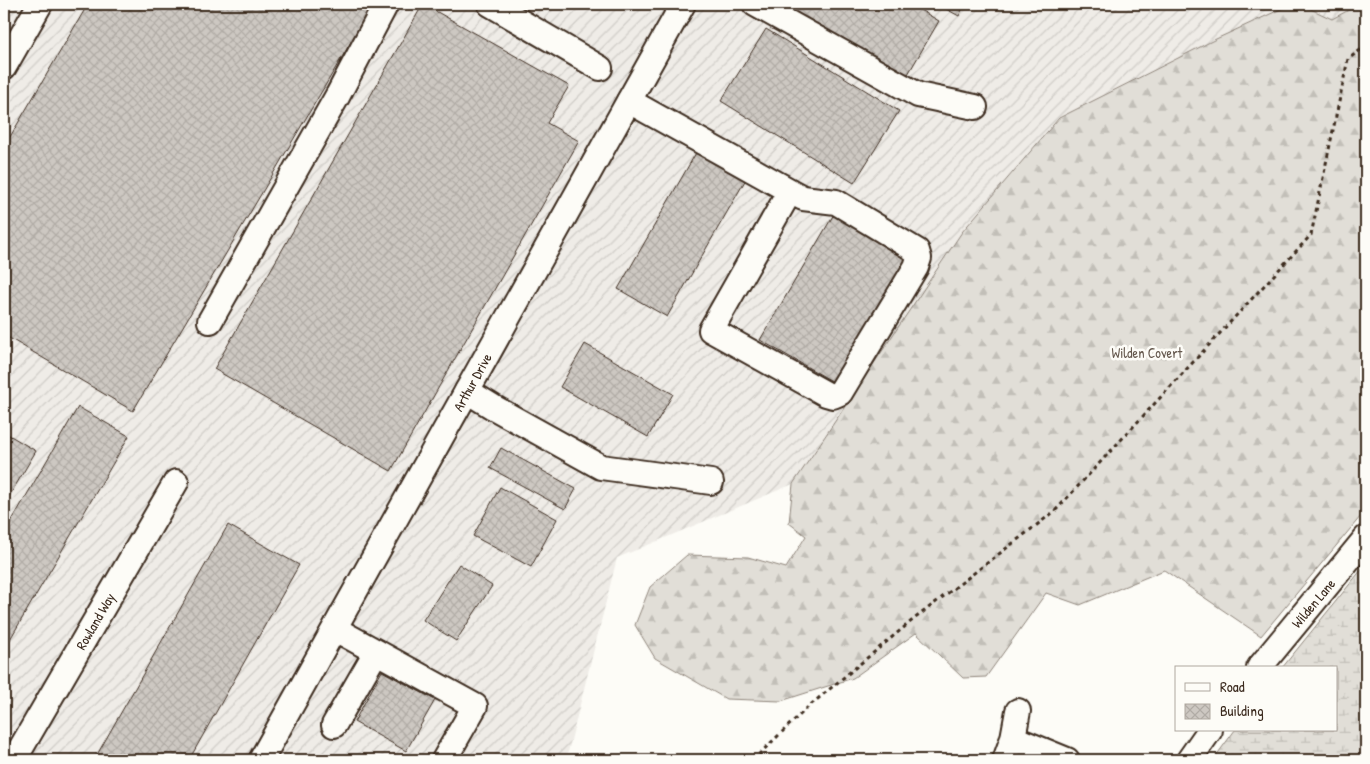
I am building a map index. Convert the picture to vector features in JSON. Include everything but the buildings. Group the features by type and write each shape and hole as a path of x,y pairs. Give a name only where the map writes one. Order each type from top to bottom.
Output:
{"street":[{"path":"4,67 40,4"},
{"path":"210,321 338,95 386,4"},
{"path":"490,4 600,68"},
{"path":"755,4 918,95 975,106"},
{"name":"Arthur Drive","path":"261,760 629,101 678,6"},
{"path":"629,101 803,198 836,202 917,251 919,258 916,267 840,392 833,396 826,394 712,330 790,191"},
{"path":"467,391 601,467 711,482"},
{"name":"Rowland Way","path":"14,760 176,482"},
{"name":"Wilden Lane","path":"1261,666 1366,538"},
{"path":"335,629 475,706 444,760"},
{"path":"334,725 376,652"},
{"path":"1018,711 1008,749 1067,760"},
{"path":"1189,760 1209,732"}],"path":[{"path":"753,760 808,707 914,619 1055,511 1311,236 1348,59 1366,46"}],"shaded area":[{"path":"4,4 1292,4 1216,39 1059,118 962,232 793,484 617,558 566,760 4,760"},
{"path":"1300,4 1360,4 1332,19"}],"green space":[{"name":"Wilden Covert","path":"1292,4 1300,4 1332,19 1360,4 1366,4 1366,510 1261,636 1164,570 1080,605 1046,593 986,677 963,678 916,633 853,678 781,701 726,699 655,658 635,625 650,587 687,555 748,557 786,568 806,536 789,523 793,484 962,232 1059,118 1216,39"},
{"path":"1366,564 1366,760 1213,760 1234,732 1338,732 1338,666 1284,666"}]}
